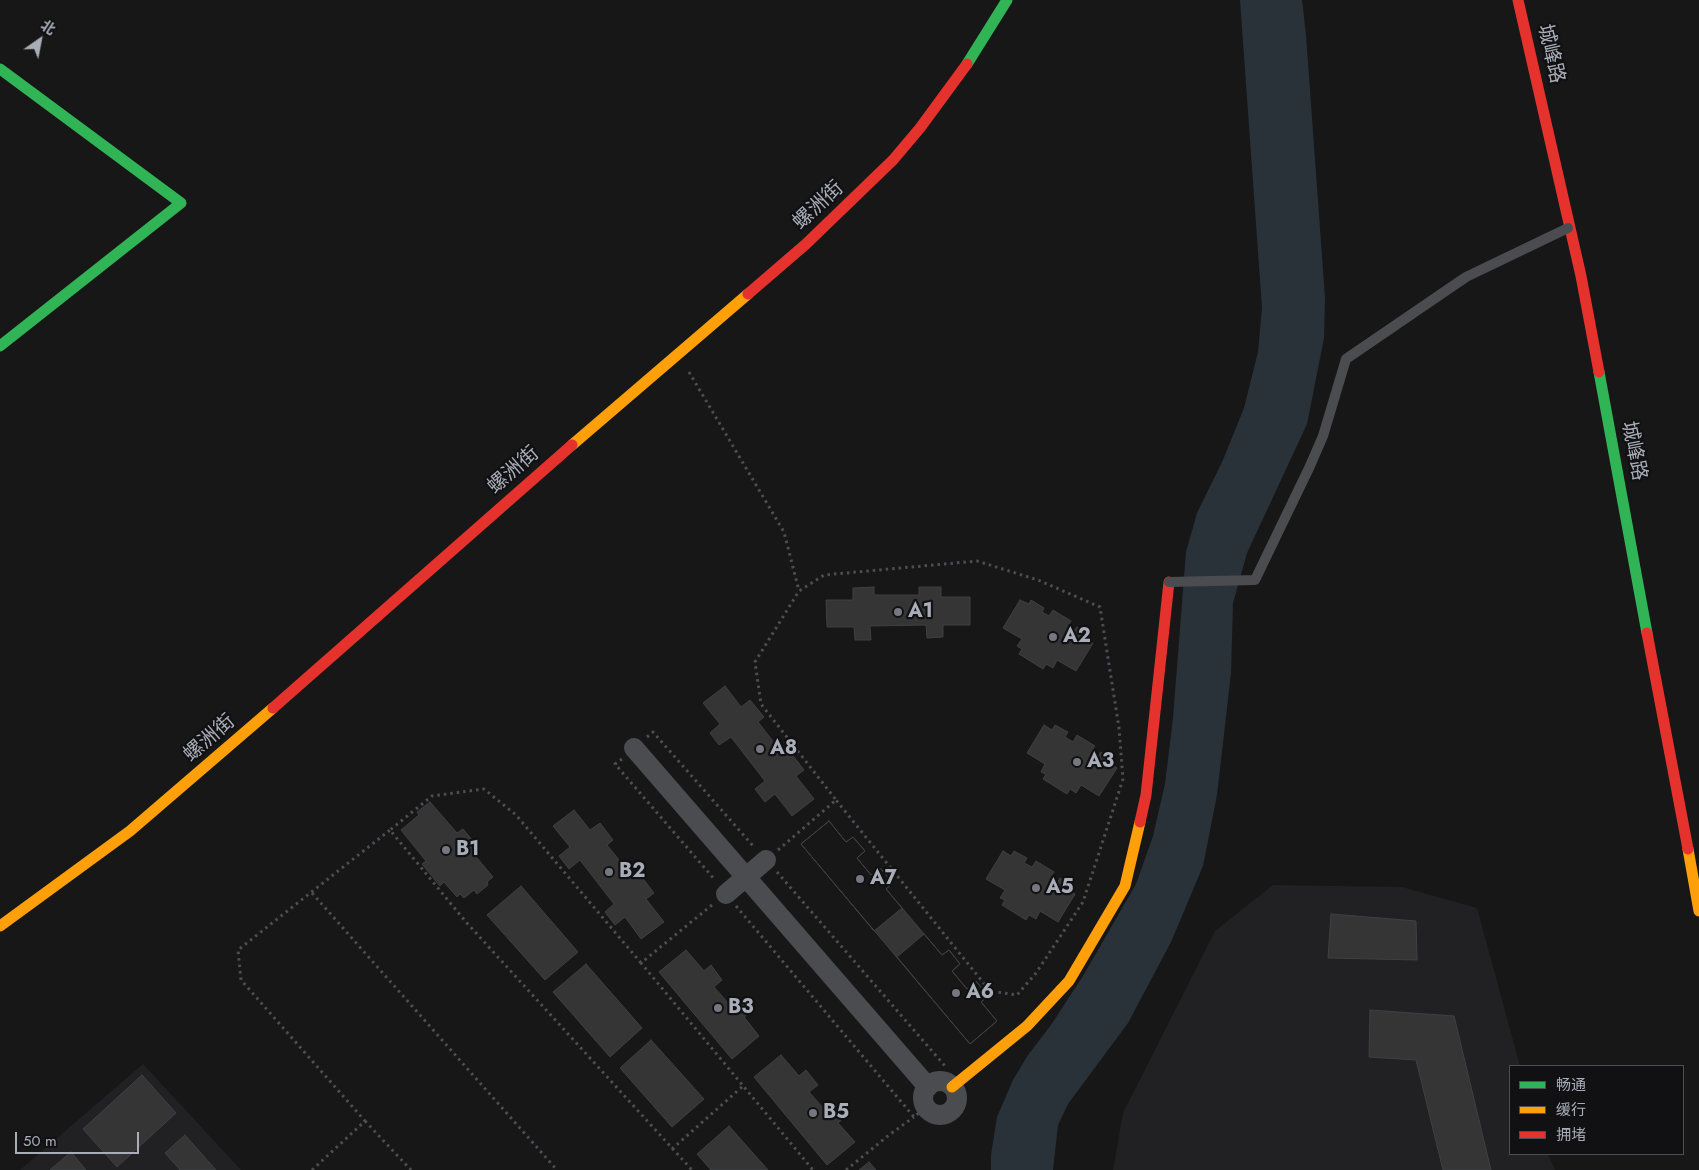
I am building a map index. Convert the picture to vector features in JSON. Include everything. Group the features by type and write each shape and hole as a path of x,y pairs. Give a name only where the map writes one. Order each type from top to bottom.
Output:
{"street":[{"name":"螺洲街","path":"0,926 160,807 512,498 806,244 893,160 920,128 946,94 1007,0"},
{"name":"城峰路","path":"1518,0 1581,276 1699,912"},
{"path":"0,69 181,203 0,346"},
{"path":"956,1084 957,1102 951,1111 946,1114 920,1112 928,1087 938,1082 956,1084 1027,1026 1069,982 1125,886 1146,795 1169,582"},
{"path":"634,748 928,1087"},
{"path":"726,894 766,860"}],"lane":[{"path":"1169,582 1255,580 1323,436 1346,359 1466,277 1568,228"}],"path":[{"path":"679,354 784,532 800,591"},
{"path":"977,561 1038,580 1100,607 1119,728 1123,779 1083,902 1036,972 1017,995 990,991 836,800 761,704 754,662 800,591 824,575 977,561"},
{"path":"846,1170 888,1135 920,1112 726,894 615,764 652,732 766,860 956,1084"},
{"path":"412,1170 241,980 238,950 432,796 484,789 516,815 813,1170"},
{"path":"766,860 836,800"},
{"path":"390,830 466,922 692,1170"},
{"path":"312,893 557,1170"},
{"path":"641,963 726,894"},
{"path":"672,1149 743,1086"},
{"path":"312,1170 366,1121"}],"shaded area":[{"path":"1240,0 1302,0 1325,298 1324,338 1307,424 1247,553 1233,603 1231,673 1217,795 1203,866 1171,942 1128,1023 1068,1104 1058,1125 1053,1170 991,1170 991,1155 997,1117 1013,1080 1028,1055 1051,1025 1083,976 1136,884 1153,836 1165,784 1173,718 1186,552 1197,513 1223,460 1244,408 1258,352 1262,308"},
{"path":"1273,885 1402,887 1477,908 1520,1065 1509,1065 1509,1155 1548,1155 1555,1170 1113,1170 1123,1113 1215,931"},
{"path":"143,1064 241,1170 20,1170"}],"building":[{"name":"A1","path":"874,587 874,595 919,595 919,587 941,587 941,597 970,597 970,625 943,625 943,637 927,638 926,625 870,626 871,640 855,640 854,627 827,627 826,600 853,600 853,588"},
{"name":"A2","path":"1020,600 1029,604 1031,600 1044,608 1042,612 1049,616 1053,610 1071,621 1067,627 1074,631 1077,627 1090,634 1087,639 1093,643 1076,671 1057,660 1053,668 1046,664 1043,669 1019,654 1022,649 1017,646 1022,639 1003,628"},
{"name":"A8","path":"725,686 741,707 750,700 764,717 758,722 785,757 791,753 804,770 796,776 814,799 792,816 775,794 765,802 755,789 765,781 731,737 719,745 710,733 720,724 703,703"},
{"name":"A3","path":"1044,725 1052,730 1055,725 1068,732 1065,737 1073,742 1077,735 1095,746 1091,752 1098,757 1101,752 1113,760 1111,764 1117,768 1099,796 1081,785 1076,793 1070,789 1067,794 1043,779 1046,774 1041,772 1045,764 1027,753"},
{"name":"B1","path":"430,802 457,833 463,829 478,847 472,852 493,877 487,882 488,885 477,894 474,890 464,898 460,894 457,897 444,882 440,886 422,864 426,861 401,830 419,815 417,812"},
{"name":"B2","path":"574,810 590,830 600,823 613,840 607,845 635,880 641,876 654,893 646,899 664,922 641,939 625,917 615,925 605,912 614,904 580,860 569,869 559,856 570,847 553,826"},
{"name":"A7","path":"829,821 846,842 853,837 865,851 857,858 871,875 880,868 893,883 886,889 902,908 874,931 801,844"},
{"path":"829,821 846,842 853,837 865,851 857,858 871,875 880,868 893,883 886,889 942,955 949,950 960,964 952,971 967,989 976,981 988,996 981,1002 997,1021 970,1044 801,844"},
{"name":"A5","path":"1003,851 1011,856 1014,851 1027,858 1024,863 1032,867 1036,861 1054,872 1050,878 1057,883 1060,878 1072,886 1070,890 1075,894 1058,922 1040,911 1036,919 1029,915 1026,920 1002,905 1005,900 1000,898 1005,890 986,879"},
{"path":"521,886 578,952 545,980 487,915"},
{"path":"1331,914 1416,921 1417,960 1328,958"},
{"name":"A6","path":"924,934 942,955 949,950 960,964 952,971 967,989 976,981 988,996 981,1002 997,1021 970,1044 897,957"},
{"name":"B3","path":"686,950 704,971 711,965 722,980 714,987 729,1004 738,997 750,1012 744,1017 759,1036 732,1059 659,972"},
{"path":"586,964 642,1028 610,1057 553,992"},
{"path":"1370,1010 1454,1016 1491,1170 1443,1170 1416,1060 1369,1057"},
{"path":"651,1040 704,1099 672,1127 620,1068"},
{"name":"B5","path":"781,1055 799,1076 806,1070 818,1085 809,1092 824,1109 833,1102 845,1117 838,1123 855,1142 827,1165 754,1077"},
{"path":"142,1075 176,1113 117,1167 83,1129"},
{"path":"729,1126 768,1170 711,1170 697,1154"},
{"path":"185,1135 216,1170 180,1170 165,1153"},
{"path":"71,1152 86,1170 50,1170"},
{"path":"869,1162 876,1170 859,1170"}],"traffic: fast":[{"path":"967,64 1007,0"},
{"path":"0,69 181,203 0,346"},
{"path":"1599,372 1647,633"}],"traffic: slow":[{"path":"572,445 748,294"},
{"path":"0,926 130,831 273,708"},
{"path":"952,1087 1027,1026 1069,981 1125,886 1140,822"},
{"path":"1688,849 1699,911"}],"traffic: jam":[{"path":"1518,0 1581,276 1599,372"},
{"path":"748,294 806,244 893,160 920,128 967,64"},
{"path":"273,708 572,445"},
{"path":"1140,822 1146,795 1169,582"},
{"path":"1647,633 1688,849"}],"place":[{"name":"A1","path":"898,612"},
{"name":"A2","path":"1053,637"},
{"name":"A8","path":"760,749"},
{"name":"A3","path":"1077,762"},
{"name":"B1","path":"446,850"},
{"name":"B2","path":"609,872"},
{"name":"A7","path":"860,879"},
{"name":"A5","path":"1036,888"},
{"name":"A6","path":"956,993"},
{"name":"B3","path":"718,1008"},
{"name":"B5","path":"813,1113"}]}
